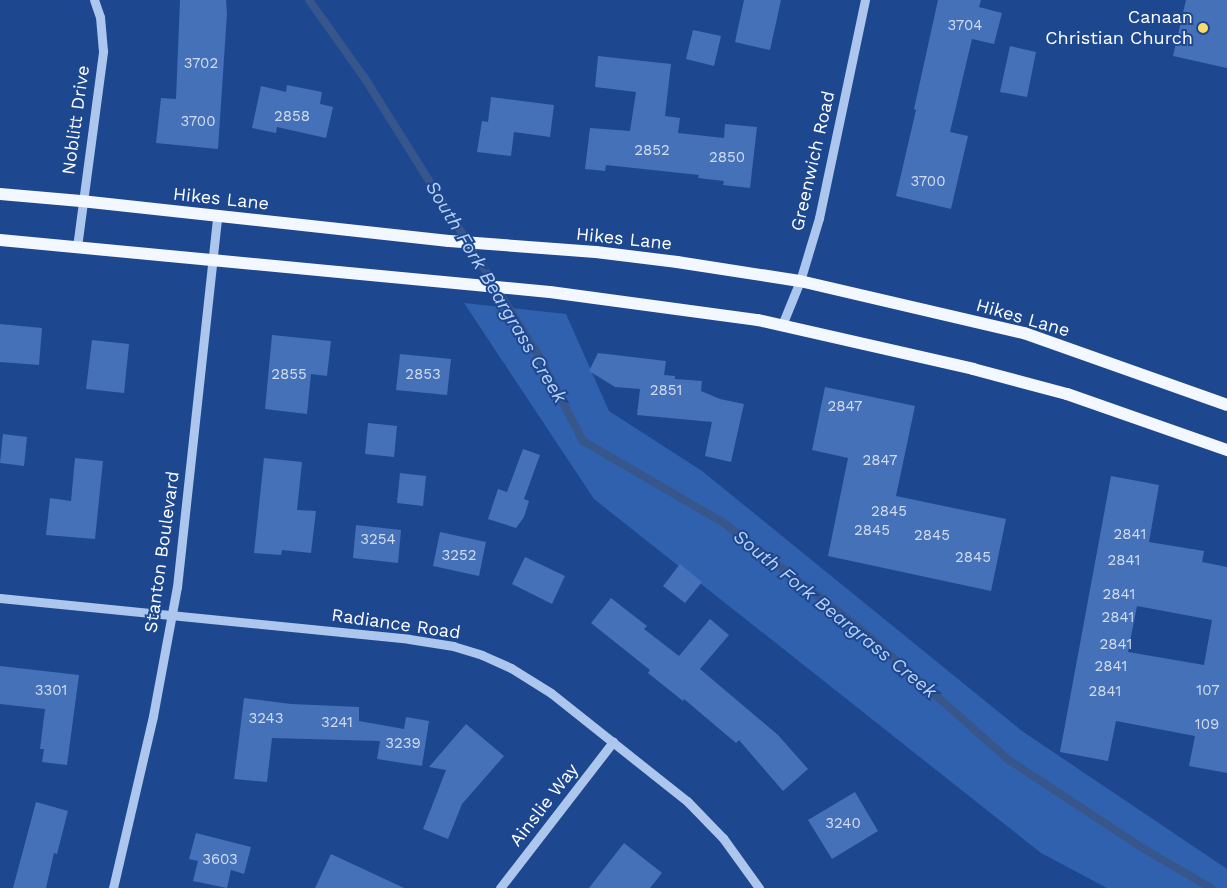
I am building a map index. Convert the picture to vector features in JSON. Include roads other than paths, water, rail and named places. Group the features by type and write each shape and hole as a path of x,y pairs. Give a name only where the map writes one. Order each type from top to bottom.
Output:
{"main road":[{"name":"Hikes Lane","path":"0,194 677,262 800,281 1024,333 1227,405"},
{"path":"0,240 550,292 690,310 782,325 974,368 1067,394 1227,450"}],"street":[{"name":"Noblitt Drive","path":"77,247 81,201 103,50 100,17 94,0"},
{"name":"Greenwich Road","path":"782,325 800,281 819,218 865,0"},
{"name":"Stanton Boulevard","path":"113,888 153,716 177,587 217,217"},
{"name":"Radiance Road","path":"0,598 409,639 453,646 482,655 511,668 551,693 688,801 724,838 759,888"},
{"name":"Ainslie Way","path":"500,888 613,742"}],"waterway":[{"name":"South Fork Beargrass Creek","path":"309,0 364,77 538,354 583,441 724,523 857,626 1009,760 1144,849 1211,888"}],"place":[{"name":"Canaan Christian Church","path":"1203,28"}]}
